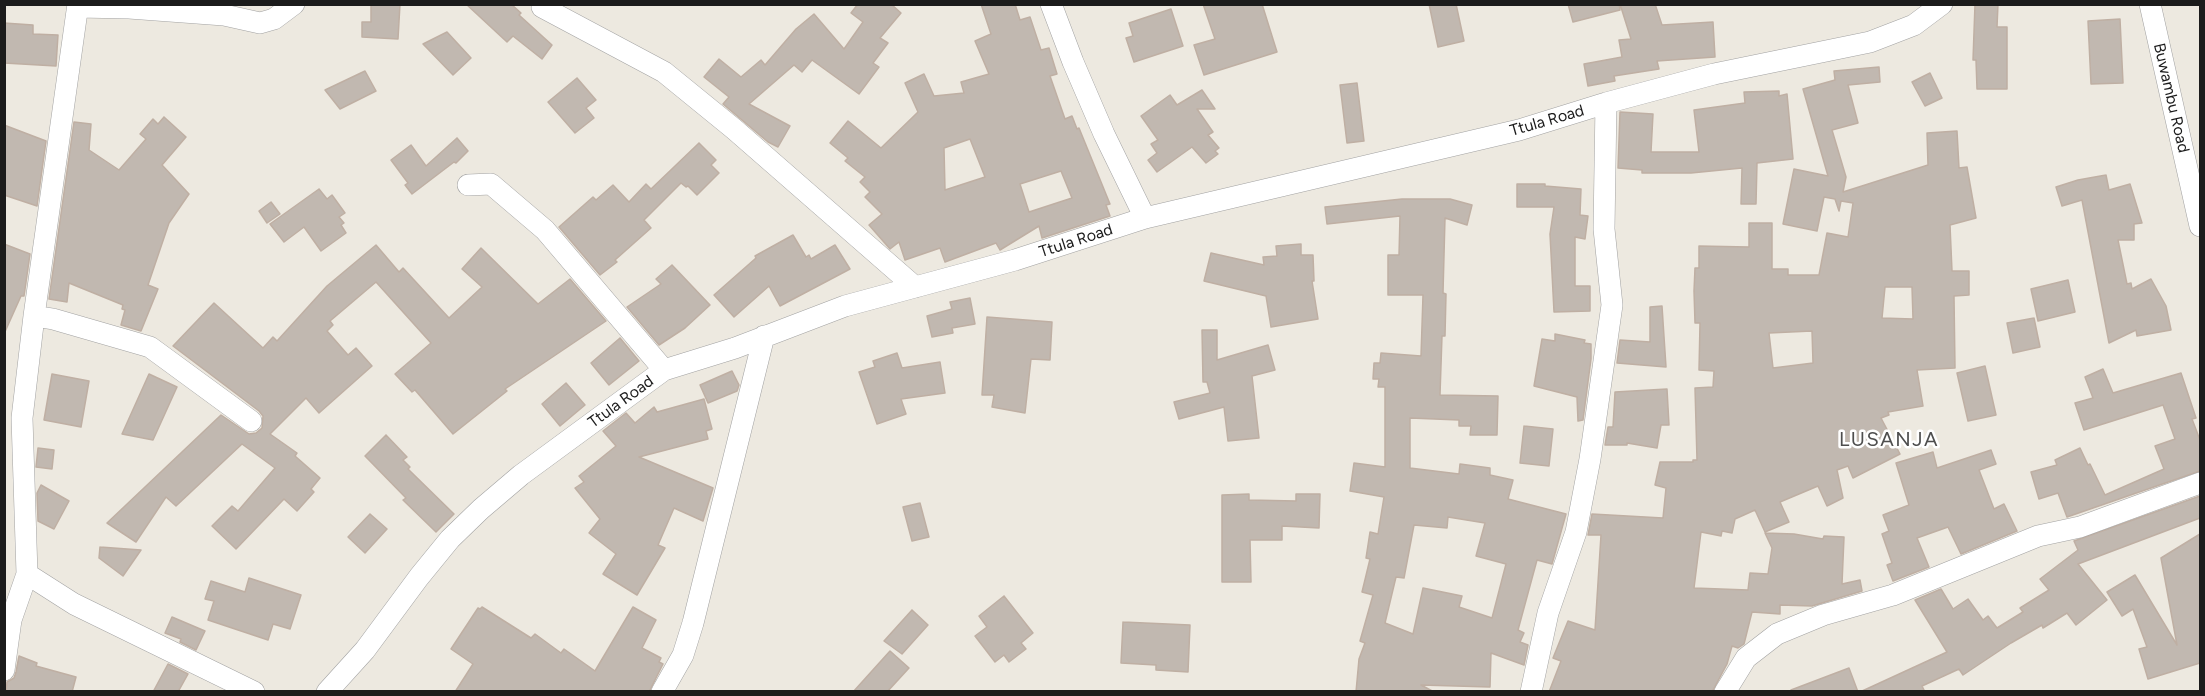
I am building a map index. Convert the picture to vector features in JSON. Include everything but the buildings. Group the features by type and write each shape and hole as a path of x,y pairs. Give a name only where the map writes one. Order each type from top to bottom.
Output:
{"street":[{"path":"4,670 11,620 27,574 13,414 34,316 78,6 224,15 260,23 274,19 294,4"},
{"path":"1051,4 1104,134 1145,218"},
{"name":"Ttula Road","path":"327,692 364,650 450,539 481,509 536,464 664,370 735,348 845,306 1015,260 1145,218 1519,130 1606,103 1714,74 1870,42 1914,25 1942,4"},
{"name":"Buwambu Road","path":"2150,4 2200,226"},
{"path":"542,7 664,72 734,129 915,286"},
{"path":"1531,692 1548,613 1576,532 1590,459 1612,305 1604,229 1606,103"},
{"path":"468,185 491,184 545,230 664,370"},
{"path":"34,316 53,319 150,347 250,421"},
{"path":"662,692 682,655 693,623 764,336"},
{"path":"1725,692 1746,658 1777,634 1823,615 1893,595 2038,536 2080,527 2200,483"},
{"path":"27,574 74,604 254,692"}],"district":[{"name":"LUSANJA","path":"1889,440"}]}
